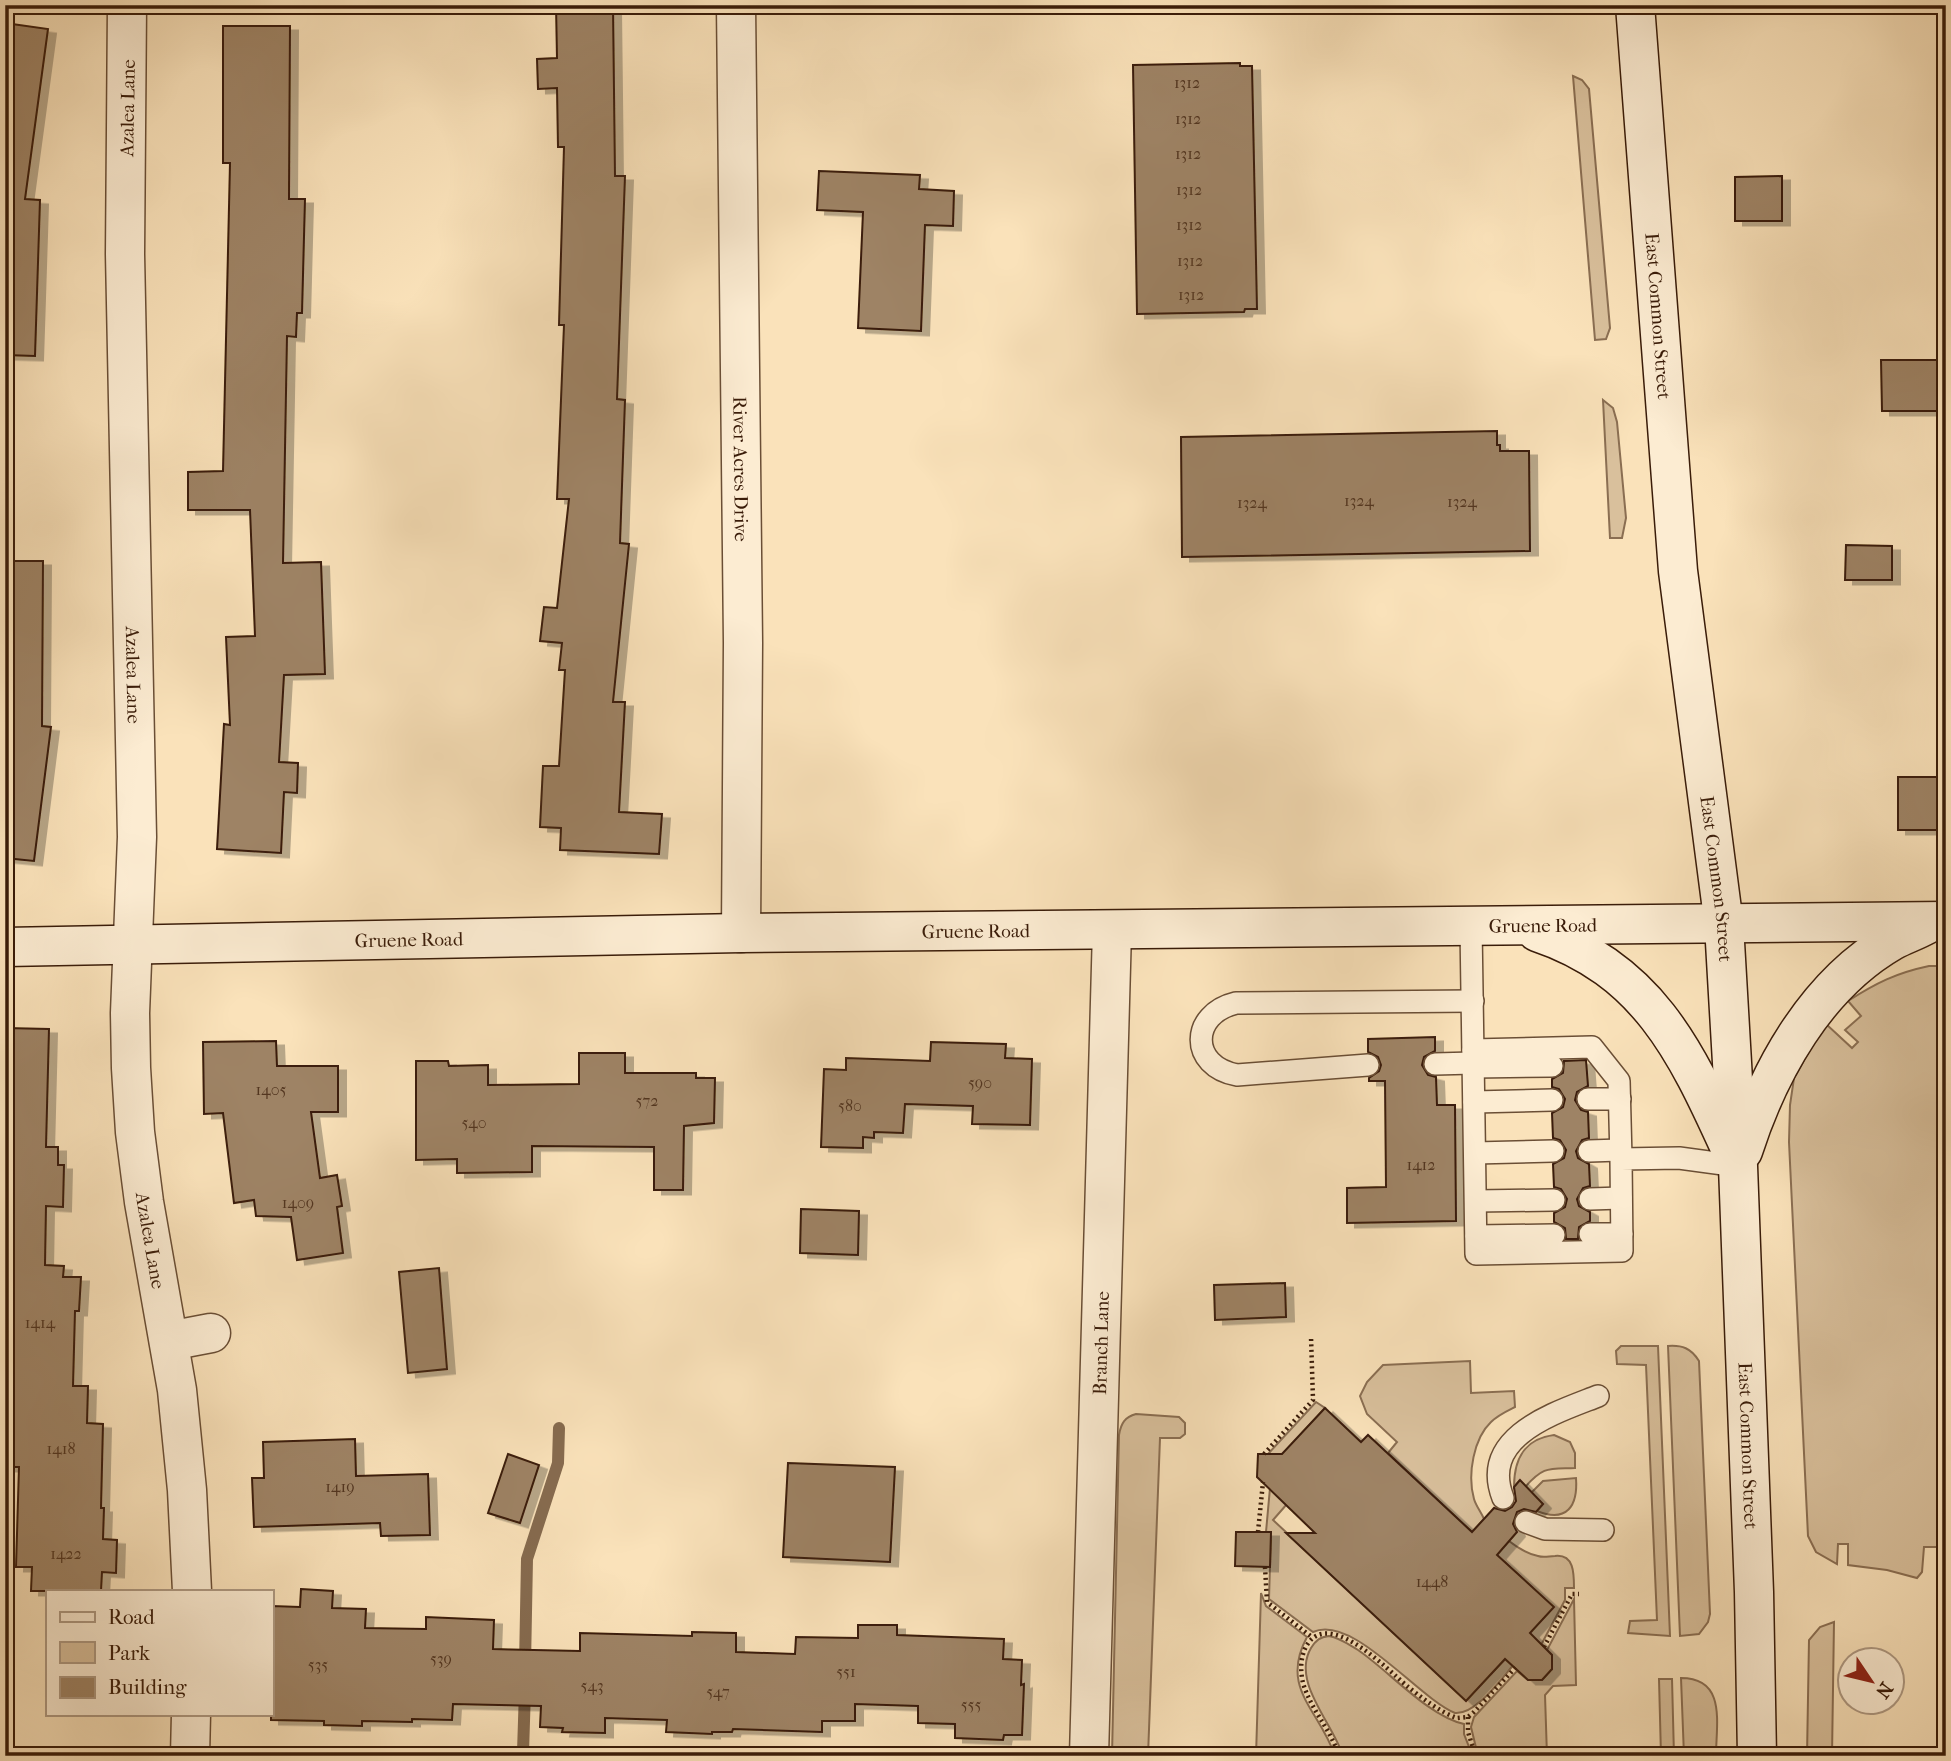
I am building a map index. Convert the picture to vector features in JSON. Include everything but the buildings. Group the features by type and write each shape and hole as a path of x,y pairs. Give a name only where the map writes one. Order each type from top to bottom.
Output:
{"street":[{"name":"Azalea Lane","path":"127,5 125,254 136,837 130,1013 135,1132 177,1390 186,1478 192,1590"},
{"name":"River Acres Drive","path":"736,5 743,643 741,933"},
{"name":"East Common Street","path":"1635,5 1678,571 1724,925 1738,1166 1754,1592 1757,1756"},
{"name":"Gruene Road","path":"5,947 741,933 1940,921"},
{"path":"1738,1166 1750,1129 1780,1064 1822,1000 1864,962 1892,942 1940,921"},
{"path":"1522,927 1550,936 1581,951 1645,999 1665,1024 1702,1087 1738,1166"},
{"name":"Branch Lane","path":"1089,1756 1112,930"},
{"path":"169,1341 211,1333"},
{"path":"190,1756 191,1716"}],"lane":[{"path":"1435,1064 1474,1060 1592,1047 1597,1065 1619,1082 1622,1251 1476,1254 1474,1060 1471,927"},
{"path":"1368,1065 1237,1075 1223,1072 1211,1065 1201,1040 1204,1026 1212,1014 1223,1006 1236,1003 1473,1001"},
{"path":"1474,1060 1552,1066"},
{"path":"1588,1099 1620,1099"},
{"path":"1474,1102 1552,1100"},
{"path":"1475,1153 1553,1151"},
{"path":"1589,1151 1738,1166"},
{"path":"1590,1199 1621,1198"},
{"path":"1476,1201 1554,1200"},
{"path":"1590,1234 1622,1234"},
{"path":"1476,1236 1554,1235"},
{"path":"1503,1498 1498,1476 1500,1461 1525,1429 1543,1418 1598,1396"},
{"path":"1526,1522 1545,1529 1603,1530"}],"path":[{"path":"1264,1454 1313,1400 1311,1337"},
{"path":"1258,1532 1263,1482"},
{"path":"1265,1567 1267,1602 1313,1638"},
{"path":"1544,1647 1572,1594 1579,1594"},
{"path":"1339,1756 1332,1735 1312,1704 1303,1682 1302,1660 1305,1648 1320,1633 1346,1638 1410,1688 1457,1718 1468,1717 1517,1666"},
{"path":"1468,1717 1473,1756"}],"green space":[{"path":"1573,76 1582,80 1589,89 1610,328 1606,339 1595,340"},
{"path":"1603,400 1613,408 1617,422 1626,518 1622,538 1610,538"},
{"path":"1929,966 1946,966 1946,1547 1924,1547 1922,1572 1917,1578 1887,1570 1848,1565 1848,1544 1838,1544 1837,1564 1816,1552 1808,1536 1789,1142 1794,1078 1825,1023 1852,1048 1858,1042 1845,1030 1861,1016 1848,1001 1887,979"},
{"path":"1621,1346 1658,1346 1670,1636 1628,1633 1630,1621 1657,1620 1646,1365 1617,1364 1616,1351"},
{"path":"1668,1346 1686,1348 1699,1361 1710,1614 1708,1622 1699,1634 1680,1636"},
{"path":"1470,1361 1471,1393 1514,1391 1515,1407 1491,1422 1476,1447 1472,1489 1484,1519 1472,1532 1388,1453 1397,1442 1367,1414 1360,1396 1367,1382 1383,1365"},
{"path":"1316,1402 1325,1408 1282,1455 1268,1454"},
{"path":"1136,1414 1179,1417 1185,1423 1185,1434 1180,1438 1160,1438 1148,1756 1112,1756 1119,1435 1124,1421"},
{"path":"1554,1435 1570,1442 1575,1453 1575,1468 1547,1470 1537,1475 1525,1487 1519,1481 1514,1487 1516,1468 1523,1452 1535,1441"},
{"path":"1576,1478 1575,1497 1568,1510 1556,1515 1537,1511 1543,1504 1531,1493 1543,1481"},
{"path":"1270,1488 1287,1504 1273,1520 1466,1700 1512,1652 1517,1661 1481,1701 1472,1708 1455,1713 1366,1646 1347,1635 1329,1630 1313,1632 1269,1599 1271,1533 1266,1532"},
{"path":"1509,1541 1534,1555 1561,1556 1572,1566 1574,1588 1565,1588 1565,1600 1541,1645 1522,1641 1553,1607 1496,1554"},
{"path":"1261,1593 1266,1606 1307,1637 1297,1671 1300,1685 1335,1756 1256,1756"},
{"path":"1574,1599 1576,1685 1553,1686 1545,1695 1547,1756 1478,1756 1471,1727 1474,1717 1517,1671 1528,1680 1542,1680 1552,1669 1552,1655 1547,1650"},
{"path":"1834,1622 1832,1756 1807,1756 1809,1640 1820,1627"},
{"path":"1329,1636 1358,1650 1423,1703 1464,1724 1464,1734 1471,1752 1469,1756 1343,1756 1316,1702 1306,1675 1306,1661 1311,1648 1318,1639"},
{"path":"1681,1678 1696,1680 1712,1694 1717,1717 1716,1756 1684,1756"},
{"path":"1659,1679 1672,1679 1674,1756 1661,1756"}],"waterway":[{"path":"525,1665 527,1559 558,1463 559,1428"},
{"path":"523,1752 525,1690"}]}
